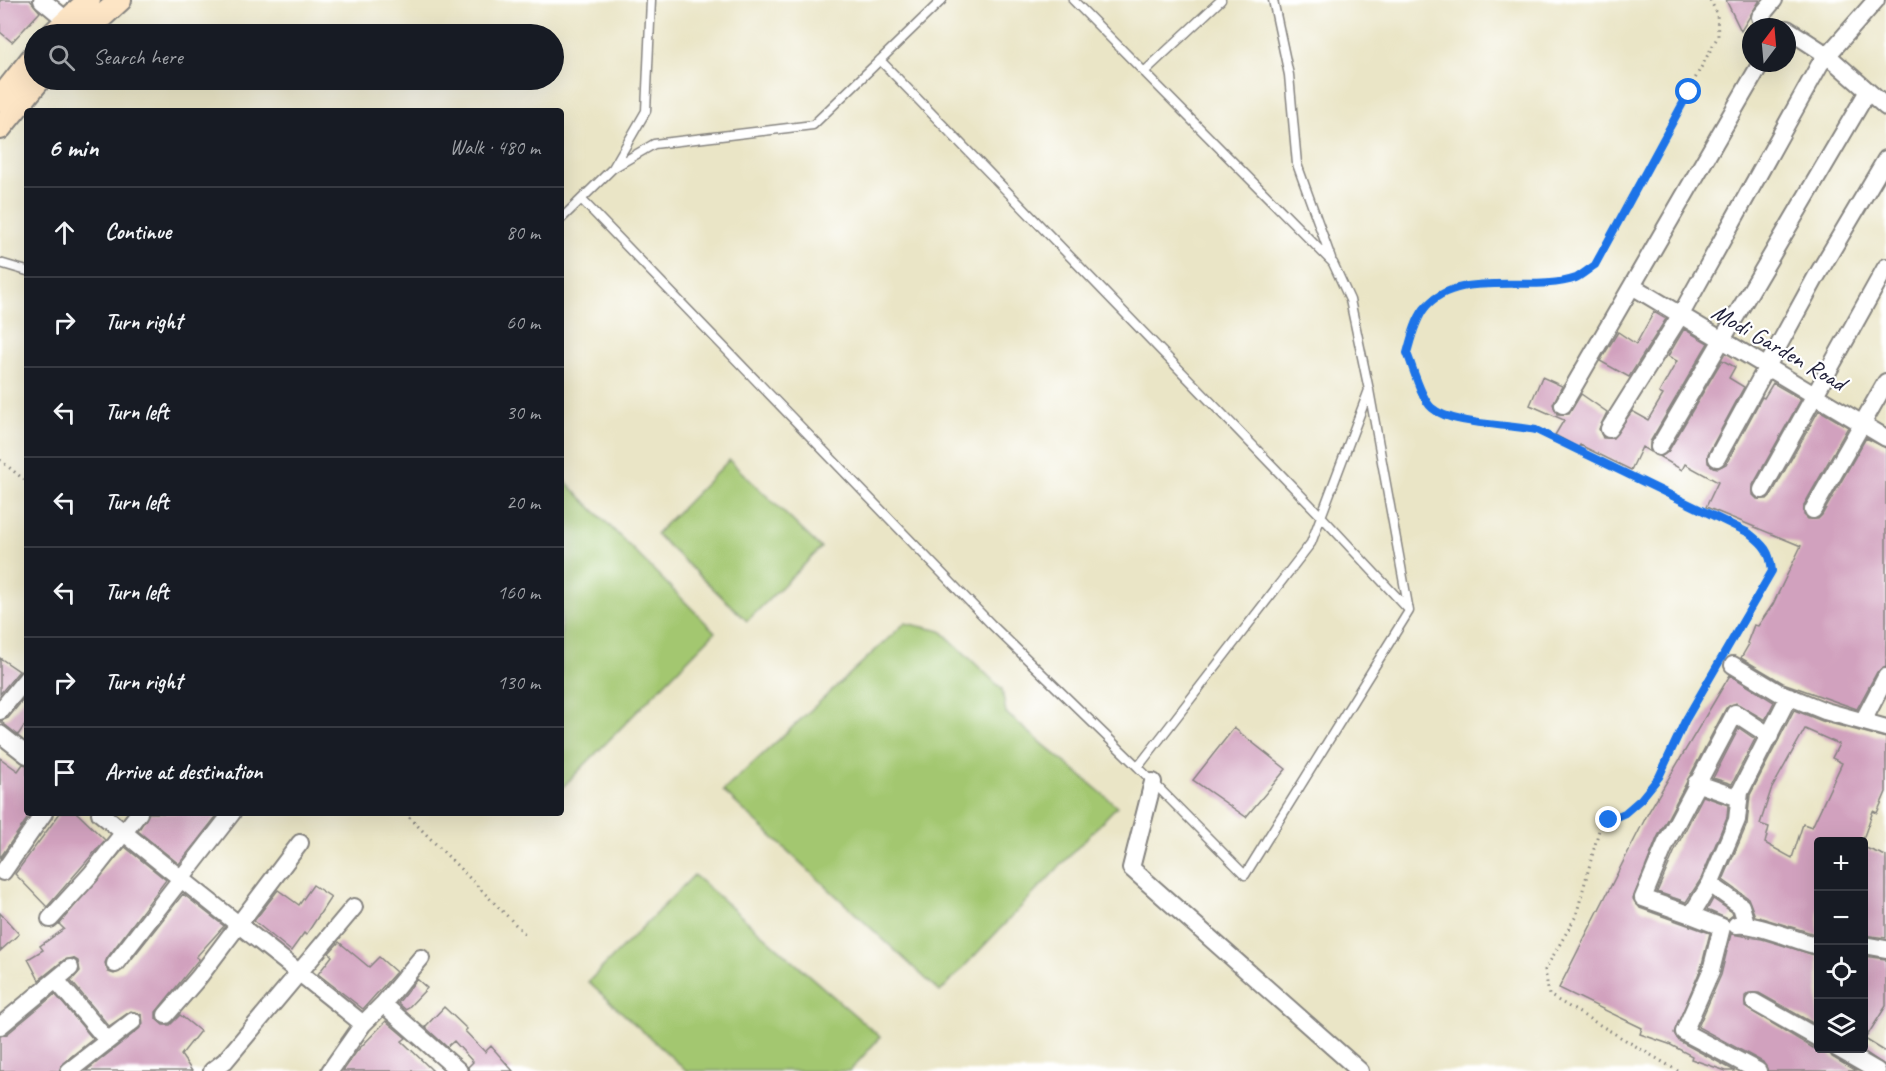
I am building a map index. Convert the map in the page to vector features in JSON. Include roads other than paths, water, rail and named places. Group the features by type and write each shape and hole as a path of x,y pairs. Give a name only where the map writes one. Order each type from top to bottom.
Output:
{"main road":[{"path":"63,24 89,0"},
{"path":"94,24 120,0"},
{"path":"3,111 24,74"},
{"path":"3,111 27,90"}],"street":[{"path":"42,0 58,24"},
{"path":"1760,17 1774,0"},
{"path":"1609,429 1680,316 1820,64 1876,0"},
{"path":"1796,36 1827,56 1886,107"},
{"path":"1563,405 1756,72"},
{"path":"1659,447 1868,91"},
{"path":"1718,458 1816,277 1886,159"},
{"path":"1762,490 1886,267"},
{"name":"Modi Garden Road","path":"1632,286 1886,438"},
{"path":"1813,510 1886,382"},
{"path":"1726,660 1790,696 1825,711 1886,728"},
{"path":"1863,721 1886,677"},
{"path":"0,711 24,682"},
{"path":"1690,915 1710,885 1737,820 1739,798 1790,696"},
{"path":"1770,736 1735,713 1666,843 1643,898 1722,927 1746,923 1794,941 1814,945"},
{"path":"0,734 24,753"},
{"path":"1153,782 1131,868 1360,1071"},
{"path":"1696,783 1739,798"},
{"path":"3,872 42,816"},
{"path":"104,816 238,927 300,972 363,1024"},
{"path":"50,919 92,873 137,816"},
{"path":"115,964 230,816"},
{"path":"166,1015 238,927 300,843"},
{"path":"1710,885 1741,906 1746,923"},
{"path":"212,1071 225,1061 354,907"},
{"path":"1722,927 1711,971 1684,1032 1758,1071"},
{"path":"1868,946 1886,949"},
{"path":"335,1069 363,1024 383,1004 421,958"},
{"path":"0,1026 70,968"},
{"path":"56,980 107,1040"},
{"path":"1754,1002 1814,1036"},
{"path":"383,1004 459,1071"},
{"path":"69,1071 133,1021"},
{"path":"1846,1053 1877,1071"}],"lane":[{"path":"564,216 613,168 646,111 651,0"},
{"path":"613,168 654,144 813,125 942,0"},
{"path":"1073,0 1333,263"},
{"path":"1144,72 1221,0"},
{"path":"582,200 975,607 1245,875 1409,610 1369,390 1350,300 1333,263 1297,164 1289,75 1273,0"},
{"path":"880,60 1409,610"},
{"path":"0,263 24,270"},
{"path":"1138,767 1311,543 1369,390"}]}
